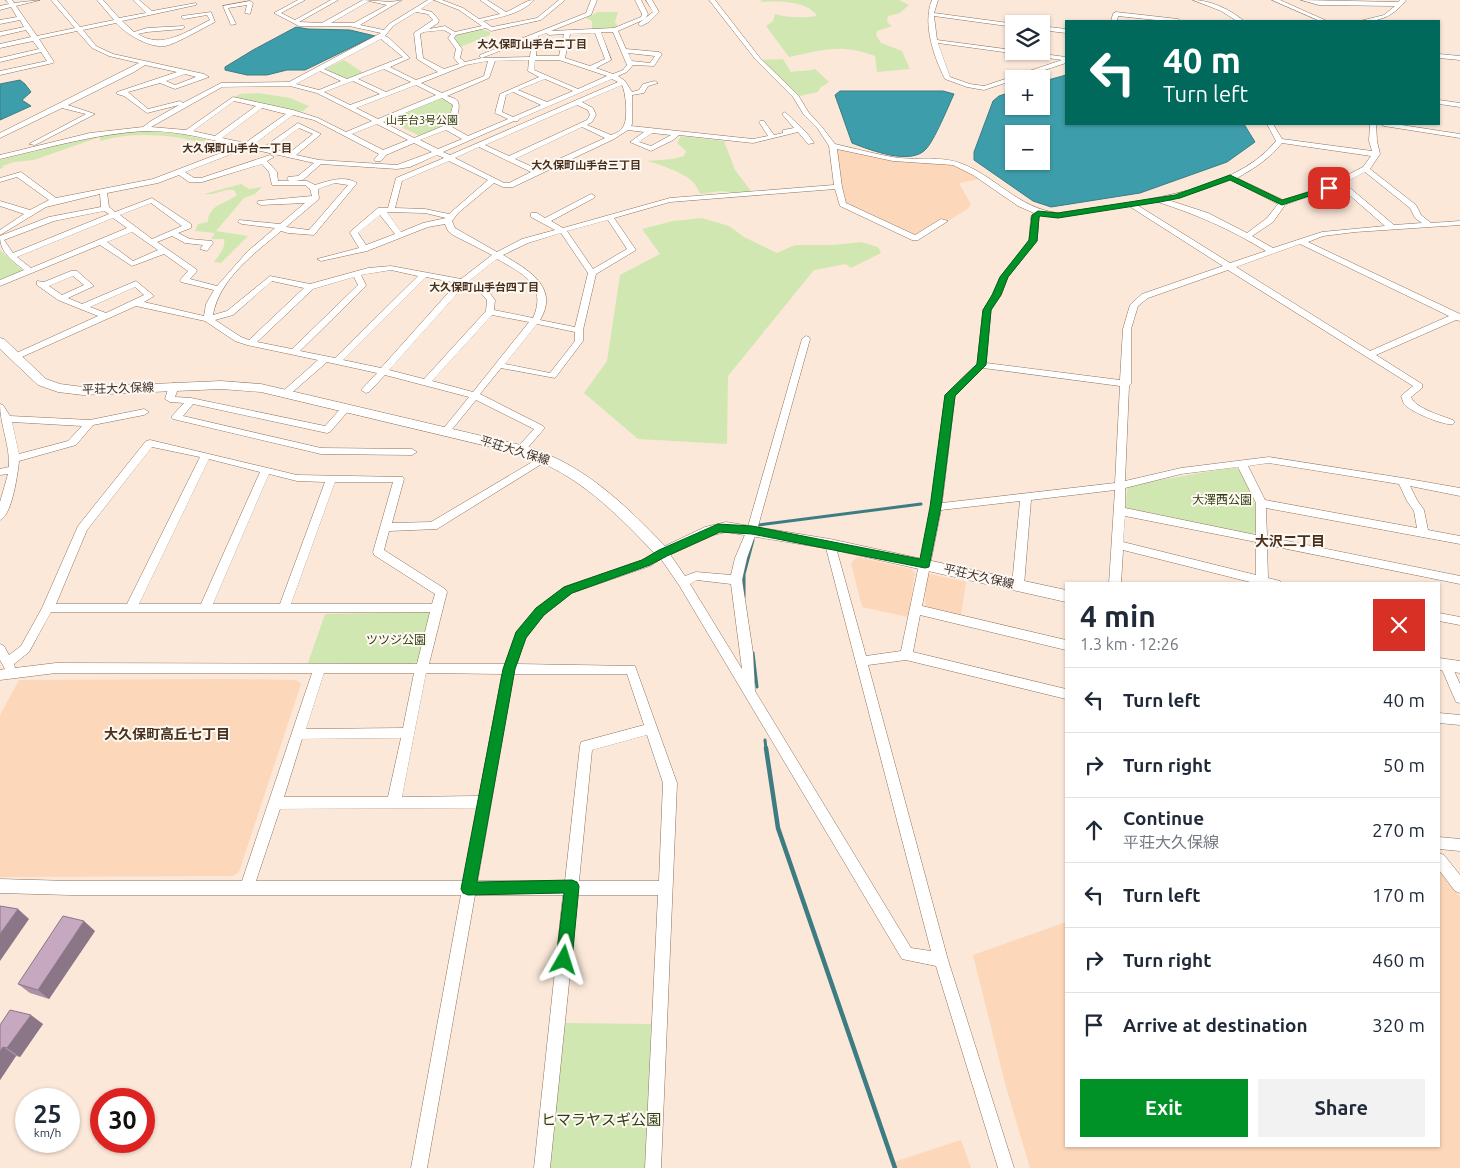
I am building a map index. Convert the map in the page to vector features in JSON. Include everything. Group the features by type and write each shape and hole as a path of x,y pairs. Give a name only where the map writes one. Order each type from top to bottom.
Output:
{"main road":[{"name":"平荘大久保線","path":"0,342 42,382 58,388 83,390 220,385 261,388 520,450 567,468 596,488 663,553 718,528 752,530 830,544 1065,596"}],"street":[{"path":"0,8 10,3 38,0"},
{"path":"54,0 94,47 111,55 205,76 176,87 160,81"},
{"path":"102,0 117,20 133,34 141,39 164,44 213,21 209,13 184,17"},
{"path":"136,0 150,14"},
{"path":"302,0 277,13 295,22 322,25 355,25 399,0"},
{"path":"295,22 335,0"},
{"path":"322,25 367,0"},
{"path":"371,0 393,4"},
{"path":"290,84 382,34 391,25 432,0"},
{"path":"437,0 461,9 491,30 540,19 562,0"},
{"path":"484,0 494,4 505,14"},
{"path":"352,107 477,60 589,14 594,0"},
{"path":"543,33 615,30 643,18 645,14 638,0"},
{"path":"623,49 625,45 625,32 647,21 656,12 649,0"},
{"path":"712,0 758,59 796,96 806,114 820,128 833,146 838,187 844,204 915,238 944,221"},
{"path":"934,0 930,7 934,41 947,78 969,86 984,88 1065,60"},
{"path":"1196,0 1223,10 1239,20"},
{"path":"1275,0 1322,20"},
{"path":"1304,0 1320,3 1401,2"},
{"path":"476,21 505,14 530,1 538,4"},
{"path":"0,46 150,14 196,2"},
{"path":"182,36 181,20 196,2"},
{"path":"233,24 225,7 242,2 250,3 248,13"},
{"path":"1364,2 1375,12 1394,12"},
{"path":"1368,20 1388,16 1394,12 1401,2"},
{"path":"0,73 51,62 10,3"},
{"path":"547,5 555,6"},
{"path":"415,10 430,13 436,20 436,22 416,33"},
{"path":"1392,20 1394,12"},
{"path":"931,14 1005,24"},
{"path":"1114,20 1116,14 1169,20"},
{"path":"0,22 20,18"},
{"path":"319,92 407,58 382,34 359,28 355,25"},
{"path":"133,34 146,30 182,26"},
{"path":"416,33 445,28 454,34 485,27"},
{"path":"0,34 27,28"},
{"path":"1050,29 1065,31"},
{"path":"615,30 630,63"},
{"path":"590,68 608,60 598,32"},
{"path":"416,33 420,60 444,72"},
{"path":"562,59 567,33"},
{"path":"454,34 451,38 459,49 457,58 459,62 464,64"},
{"path":"535,36 531,71 578,91"},
{"path":"934,41 1065,60"},
{"path":"623,49 659,54 652,65 630,63"},
{"path":"0,60 43,50"},
{"path":"1440,56 1460,58"},
{"path":"346,134 487,77 492,59"},
{"path":"477,60 562,59 612,76 627,87 629,94 628,128"},
{"path":"0,136 63,106 144,63"},
{"path":"0,131 144,63"},
{"path":"0,157 90,135 145,129 188,132 318,162 374,164 397,167 407,165 438,152 625,71 630,63"},
{"path":"374,164 383,153 450,125 456,105 455,102 444,95 385,67"},
{"path":"320,69 385,94"},
{"path":"184,72 119,93 126,94 147,111 188,103"},
{"path":"527,124 498,113 503,94 544,77"},
{"path":"391,210 400,180 622,82"},
{"path":"629,94 642,92 645,85 655,83"},
{"path":"145,129 221,85 290,84 319,92 352,107 503,185 515,184 612,138 628,128 753,141 787,134 785,131 798,130"},
{"path":"104,85 127,90"},
{"path":"513,90 547,105"},
{"path":"188,132 233,99 294,112 316,119 383,153"},
{"path":"509,159 590,121 593,115 591,109 577,102"},
{"path":"1440,102 1460,104"},
{"path":"24,151 31,145 92,114 63,106"},
{"path":"216,139 262,106"},
{"path":"0,232 30,212 55,201 155,181 246,146 294,112"},
{"path":"785,114 790,123 806,136 810,143"},
{"path":"762,122 772,137"},
{"path":"265,150 298,125 318,134 290,156"},
{"path":"582,125 612,138"},
{"path":"1271,125 1280,141"},
{"path":"1247,236 1270,220 1282,203 1329,188 1366,169 1376,154 1373,141 1373,125"},
{"path":"1401,126 1460,136"},
{"path":"446,127 468,139"},
{"path":"650,130 634,142 651,149 676,133"},
{"path":"833,146 894,159 928,159 962,165 987,179 1033,212 1058,215 1177,197 1258,164 1274,152 1280,141"},
{"path":"1280,141 1376,154"},
{"path":"480,145 539,173"},
{"path":"180,172 192,180 202,180 264,161 275,153"},
{"path":"208,319 208,310 219,289 256,246 282,228 316,197 314,188 307,183 275,183 273,172 264,161"},
{"path":"274,180 300,178 318,162"},
{"path":"397,167 394,172 405,178"},
{"path":"1366,169 1413,207 1418,216 1429,225"},
{"path":"0,180 18,174 55,201"},
{"path":"1230,177 1282,203"},
{"path":"321,259 364,249 426,225 449,219 493,180"},
{"path":"242,222 312,232 353,183 334,181 314,188"},
{"path":"1340,183 1393,228"},
{"path":"366,390 463,282 497,255 526,241 670,200 838,187"},
{"path":"103,191 105,208 193,271 184,280 219,289"},
{"path":"545,221 591,196"},
{"path":"11,256 152,200 188,226 151,242"},
{"path":"261,203 312,200"},
{"path":"1160,200 1205,215 1247,236 1273,252"},
{"path":"0,203 30,212"},
{"path":"1130,204 1419,386 1406,396 1408,402 1424,412 1450,422"},
{"path":"30,271 11,256 0,240 52,219 105,208"},
{"path":"364,249 354,233 381,210 425,211 449,219"},
{"path":"381,210 399,235"},
{"path":"906,655 936,507 950,395 981,365 987,310 997,295 1004,277 1033,241 1035,217 1038,213"},
{"path":"499,365 552,376 579,341 592,273 563,231 534,215"},
{"path":"592,273 632,250 610,218"},
{"path":"446,431 535,321 543,303 542,292 530,275 456,233 451,229 449,219"},
{"path":"1115,582 1126,384 1127,329 1134,305 1145,296 1322,234 1460,223"},
{"path":"0,283 133,229"},
{"path":"172,233 188,241 209,243 204,249"},
{"path":"101,242 132,264 164,251"},
{"path":"1302,242 1458,317"},
{"path":"250,343 310,287 356,273 391,268 463,282 483,290 491,300 490,312 426,382"},
{"path":"61,298 90,286 74,272 42,284 61,298 106,316"},
{"path":"293,353 362,285 356,273"},
{"path":"337,361 424,274"},
{"path":"208,319 230,312 270,278 310,287"},
{"path":"15,357 150,296 136,284 84,306"},
{"path":"136,303 208,319 238,339 250,343 382,371 474,395 540,428 520,450"},
{"path":"490,312 580,330"},
{"path":"1369,355 1458,317"},
{"path":"749,694 747,653 736,580 806,339"},
{"path":"284,394 325,359"},
{"path":"981,365 1126,384"},
{"path":"174,386 170,399 191,401 327,430 346,408"},
{"path":"191,401 176,417 321,451 412,452"},
{"path":"0,407 7,419 14,464 0,516"},
{"path":"7,419 90,423 144,412"},
{"path":"0,472 14,464 72,443 90,423"},
{"path":"0,675 11,667 25,650 48,608 82,529 150,443 206,454 297,478 399,478 378,552 441,592 421,670 394,802"},
{"path":"131,608 206,454"},
{"path":"386,528 433,526 544,458"},
{"path":"936,507 1120,486 1181,471 1269,460 1460,492"},
{"path":"1242,464 1261,503 1262,581"},
{"path":"205,608 266,470"},
{"path":"284,608 331,478"},
{"path":"1403,481 1412,501 1419,510 1423,533"},
{"path":"1018,585 1026,497"},
{"path":"1261,503 1460,540"},
{"path":"1120,511 1460,580"},
{"path":"830,544 941,960 1006,1168"},
{"path":"1118,545 1267,582"},
{"path":"419,1168 509,669 520,636 540,612 568,590 646,562 663,553 683,582 907,954 941,960"},
{"path":"683,582 696,576 736,580"},
{"path":"48,608 436,608"},
{"path":"915,609 1065,645"},
{"path":"1440,617 1460,621"},
{"path":"0,649 11,667"},
{"path":"860,660 906,655 1065,694"},
{"path":"1448,665 1460,698"},
{"path":"11,667 320,670 631,669 670,783 652,1168"},
{"path":"247,888 320,670"},
{"path":"1440,718 1460,720"},
{"path":"542,1168 586,746 652,728"},
{"path":"298,734 408,733"},
{"path":"276,803 484,802"},
{"path":"1440,843 1460,845"},
{"path":"1440,860 1460,886"},
{"path":"0,886 468,889 572,886 666,888"}],"shaded area":[{"path":"834,150 843,150 897,161 928,160 960,166 979,179 959,183 971,205 966,210 948,221 942,218 917,235 912,235 846,204 837,174"},
{"path":"857,557 911,569 915,573 908,617 862,607 851,563"},
{"path":"930,574 966,582 961,616 925,607 926,576"},
{"path":"19,680 296,680 301,684 239,872 233,876 0,877 0,715"},
{"path":"1440,872 1460,897 1460,1168 1030,1168 1006,1087 973,955 1065,922 1065,1147 1440,1147"},
{"path":"961,1140 971,1168 897,1168 894,1162"}],"green space":[{"path":"762,0 899,0 909,5 900,13 888,16 887,22 892,26 877,31 876,35 881,43 902,51 910,69 877,72 875,56 842,49 812,52 789,57 766,26 773,21 775,14 796,17 817,16 799,4 760,2"},
{"path":"598,12 618,12 615,22 618,27 592,32 592,21 586,18"},
{"path":"480,29 490,32 490,35 460,47 454,37 457,35"},
{"path":"783,59 791,72 815,69 829,82 820,88 818,92 800,96 761,60"},
{"path":"344,60 364,73 346,80 325,69"},
{"path":"258,93 290,98 309,106 299,112 234,97 240,94"},
{"name":"山手台3号公園","path":"443,97 453,104 446,125 420,136 387,120"},
{"path":"147,131 180,134 209,140 196,141 147,135 119,137 100,141 100,135"},
{"path":"96,136 97,138 34,160 14,162 2,166 4,167 0,169 0,160"},
{"path":"681,136 724,141 735,170 751,191 742,194 721,191 701,194 689,178 664,166 647,161 684,156 686,151 677,143"},
{"path":"241,184 249,189 262,187 255,194 244,198 216,231 248,236 221,263 214,262 223,248 224,239 211,239 215,233 195,231 198,224 208,222 214,208 237,195 234,190 204,194"},
{"path":"702,218 729,226 744,237 777,253 795,245 833,245 861,242 878,247 881,253 851,268 846,264 814,270 728,376 727,444 638,439 584,393 607,361 620,275 660,254 642,229 673,221"},
{"path":"0,250 22,270 22,272 0,280"},
{"name":"大澤西公園","path":"1234,467 1241,471 1255,504 1256,532 1250,535 1126,508 1127,489 1132,485"},
{"name":"ツツジ公園","path":"429,612 431,616 419,660 412,666 307,666 325,614"},
{"name":"ヒマラヤスギ公園","path":"562,1023 651,1024 647,1168 549,1168"}],"water":[{"path":"296,27 350,30 375,36 305,70 287,70 267,75 247,75 225,70 225,67 253,50"},
{"path":"1065,75 1065,125 1245,125 1255,142 1227,162 1140,193 1051,207 1033,201 974,160 974,152 993,101 1005,94 1005,115 1050,115 1050,79"},
{"path":"20,80 31,92 22,100 31,106 0,120 0,84"},
{"path":"840,91 943,91 954,94 937,132 926,149 919,154 901,156 890,155 852,143 835,95"}],"building":[{"path":"0,906 18,909 0,934"},
{"path":"63,916 84,921 38,990 18,984"},
{"path":"10,1010 31,1015 7,1048 3,1047 0,1052 0,1025"}],"waterway":[{"path":"759,525 921,504"},
{"path":"744,597 744,574 753,540"},
{"path":"753,653 757,687"},
{"path":"765,740 766,749"},
{"path":"766,748 778,828 895,1168"}],"district":[{"name":"大久保町山手台二丁目","path":"532,44"},
{"name":"大久保町山手台一丁目","path":"237,148"},
{"name":"大久保町山手台三丁目","path":"586,165"},
{"name":"大久保町山手台四丁目","path":"484,287"},
{"name":"大沢二丁目","path":"1290,541"},
{"name":"大久保町高丘七丁目","path":"167,734"}],"route":[{"path":"564,960 572,886 468,889 509,669 520,636 540,612 568,590 646,562 710,531 726,527 830,544 925,564 936,507 950,395 981,365 987,310 997,295 1004,277 1033,241 1035,217 1038,213 1058,215 1177,197 1230,177 1282,203 1329,188"}]}
